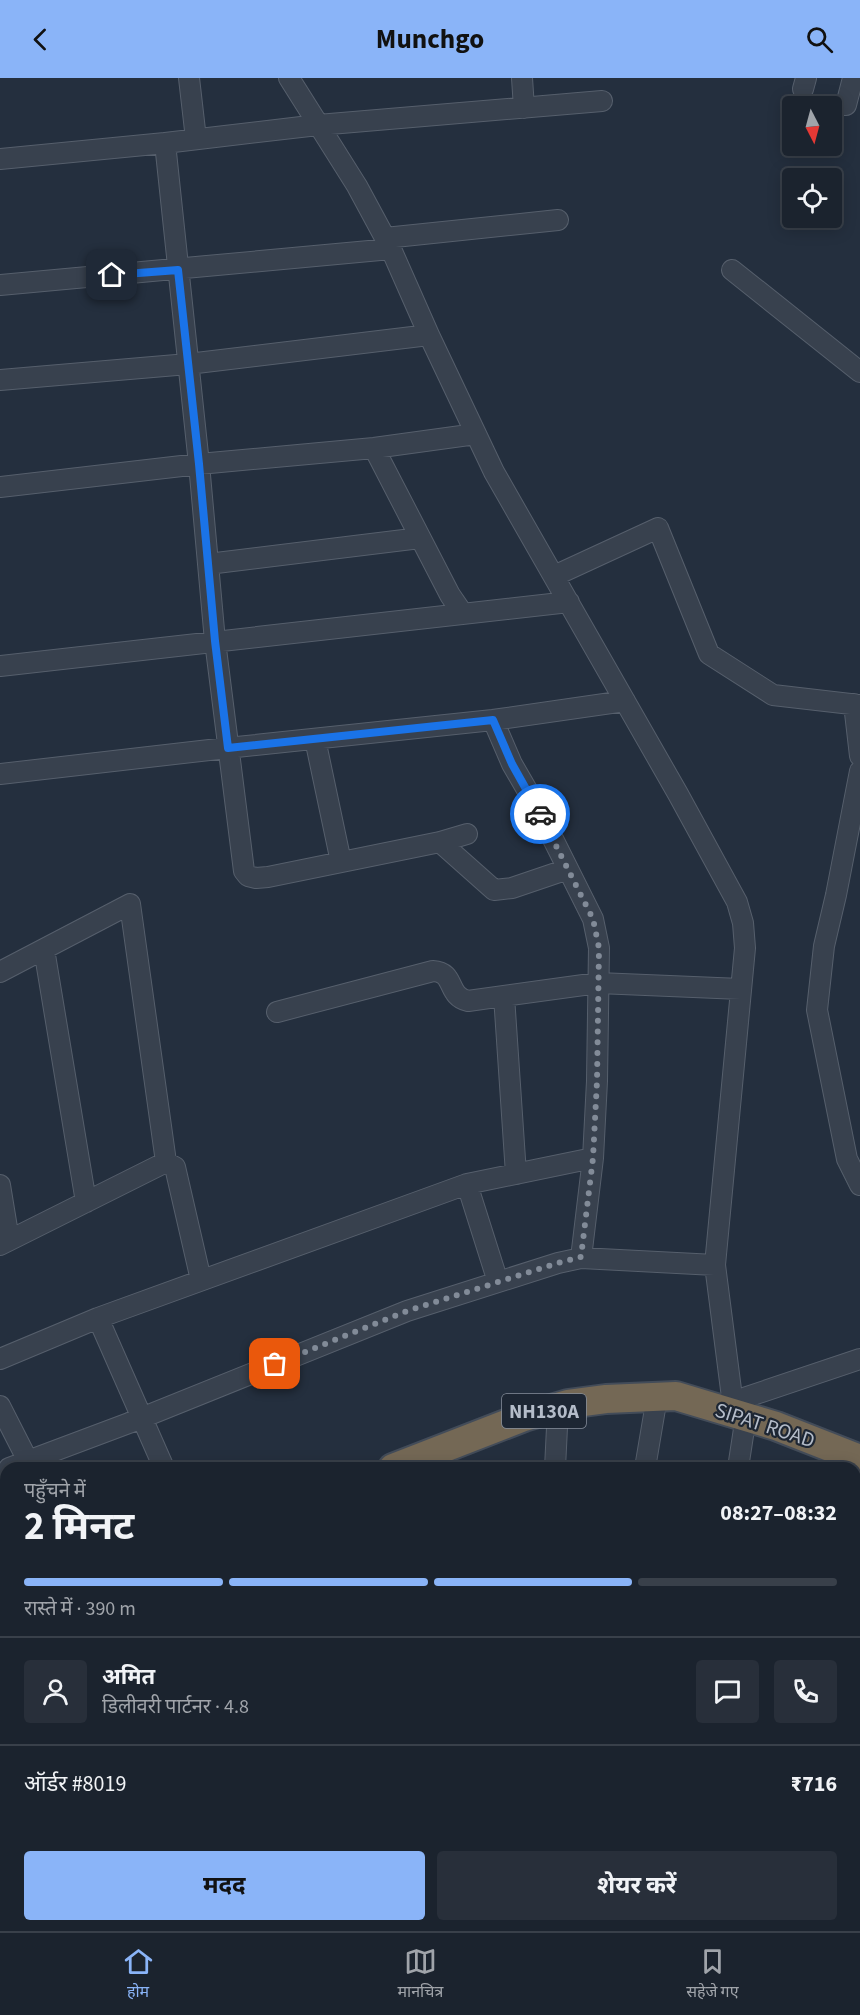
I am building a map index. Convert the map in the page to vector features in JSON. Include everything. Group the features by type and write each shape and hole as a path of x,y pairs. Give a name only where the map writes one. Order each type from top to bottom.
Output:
{"highway":[{"name":"SIPAT ROAD","path":"408,1462 524,1417 656,1404 679,1410 703,1405 738,1411 860,1460"},
{"name":"SIPAT ROAD","path":"453,1462 543,1427 559,1415"}],"street":[{"path":"189,78 195,139"},
{"path":"289,78 357,186 388,244 494,472 737,902 743,923 745,948 715,1265 738,1411 738,1462"},
{"path":"522,78 524,108"},
{"path":"846,105 853,78"},
{"path":"0,159 165,143 318,124 602,100"},
{"path":"165,143 215,641 242,864 248,876 268,877 440,842 467,834"},
{"path":"0,285 178,270 558,220"},
{"path":"732,270 860,372"},
{"path":"0,380 188,364 429,335"},
{"path":"0,487 199,464 374,448 476,434"},
{"path":"374,448 450,595 463,614"},
{"path":"554,576 658,528 709,654 773,695 857,704 860,756"},
{"path":"208,564 420,538"},
{"path":"0,666 569,602"},
{"path":"0,774 493,720 625,701"},
{"path":"493,720 512,764 593,919 599,948 593,1158 581,1257"},
{"path":"315,739 341,862"},
{"path":"860,771 824,946 817,1010 847,1159 860,1185"},
{"path":"440,842 494,890 512,888 568,869"},
{"path":"0,972 130,904 166,1162"},
{"path":"44,949 86,1202"},
{"path":"277,1012 433,971 445,974 454,993 460,999 474,1001 598,983 741,989"},
{"path":"504,996 516,1174"},
{"path":"0,1359 98,1318 467,1184 593,1158"},
{"path":"0,1185 4,1243 166,1162"},
{"path":"166,1162 176,1167 201,1280"},
{"path":"467,1184 498,1282"},
{"path":"0,1406 28,1461 142,1418 407,1311 558,1263 581,1257 715,1265"},
{"path":"98,1318 161,1462"},
{"path":"738,1411 860,1359"},
{"path":"646,1462 656,1404"},
{"path":"555,1462 559,1415"}],"way so far":[{"path":"275,1364 407,1311 581,1257 593,1158 599,948 593,919 540,814"}],"route":[{"path":"112,275 178,270 228,748 493,720 512,764 540,814"}]}
